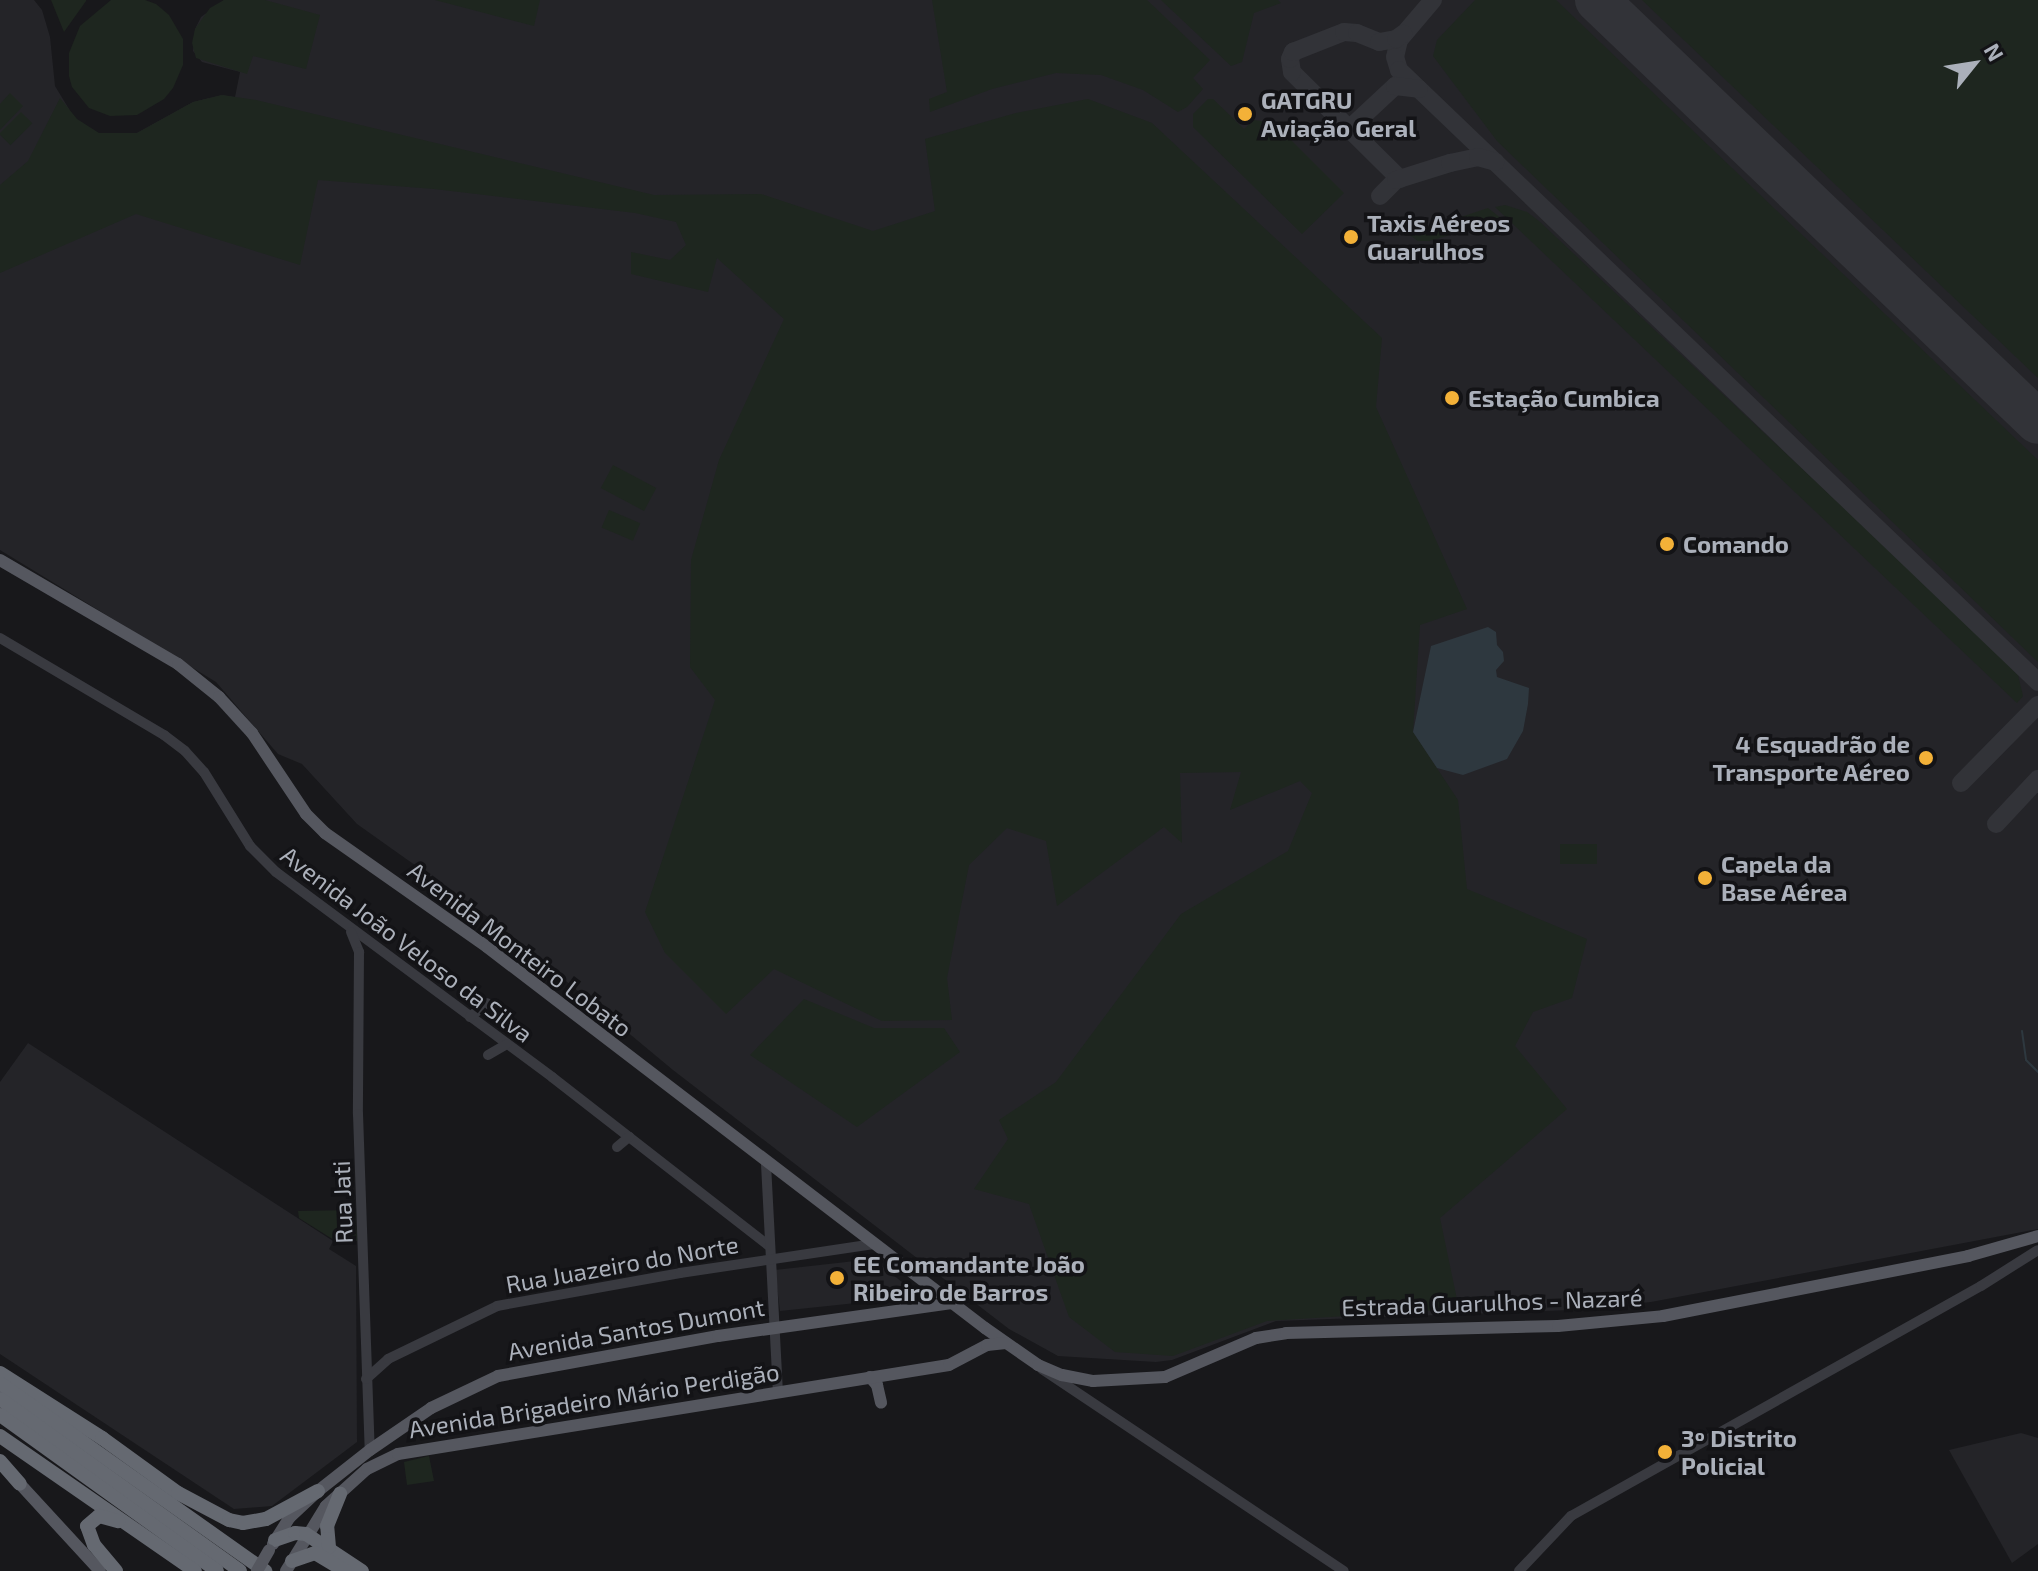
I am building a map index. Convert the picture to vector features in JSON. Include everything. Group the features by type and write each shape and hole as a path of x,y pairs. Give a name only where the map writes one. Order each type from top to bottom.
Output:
{"highway":[{"path":"0,1373 102,1438 178,1493 229,1520 243,1523 266,1519 318,1491"},
{"path":"0,1384 265,1571"},
{"path":"0,1399 240,1571"},
{"path":"0,1415 217,1571"},
{"path":"0,1436 195,1571"},
{"path":"0,1461 20,1484"},
{"path":"329,1547 327,1526 340,1493"},
{"path":"116,1571 94,1545 87,1526 99,1516 135,1528"},
{"path":"272,1545 295,1533 306,1534 362,1571"},
{"path":"289,1566 315,1553 345,1571"}],"main road":[{"name":"Avenida Monteiro Lobato","path":"0,560 190,673 252,733 306,814 325,833 487,947 766,1164 1006,1343 1035,1362 1071,1378 1093,1381"},
{"name":"Estrada Guarulhos - Nazaré","path":"1093,1381 1165,1377 1256,1338 1286,1333 1558,1326 1675,1314 1968,1256 2038,1236"},
{"name":"Avenida Santos Dumont","path":"257,1571 290,1517 318,1491 431,1408 506,1373 772,1328 952,1303"},
{"path":"982,1347 986,1340 985,1328"},
{"name":"Avenida Brigadeiro Mário Perdigão","path":"289,1566 306,1534 340,1493 367,1469 398,1454 949,1365 982,1347 1006,1343"},
{"path":"870,1377 879,1390 881,1403"},
{"path":"20,1484 100,1571"}],"street":[{"name":"Avenida João Veloso da Silva","path":"0,638 164,735 185,751 204,772 261,858 351,931 507,1044 768,1245"},
{"name":"Rua Jati","path":"351,931 359,952 358,1114 370,1450"},
{"path":"359,952 367,942"},
{"path":"470,1017 487,1003"},
{"path":"488,1055 507,1044"},
{"path":"617,1147 629,1137"},
{"path":"766,1164 772,1328 778,1393"},
{"path":"748,1229 767,1222"},
{"name":"Rua Juazeiro do Norte","path":"366,1379 388,1359 497,1306 874,1244"},
{"path":"1519,1571 1571,1516 2038,1250"},
{"path":"366,1350 370,1360 388,1359"},
{"path":"1035,1362 1071,1391 1101,1407 1344,1571"},
{"path":"1093,1381 1095,1397 1101,1407"}],"shaded area":[{"path":"0,0 34,0 42,10 50,37 55,86 97,155 193,102 222,95 235,97 240,72 202,62 193,51 195,29 201,17 224,0 2038,0 2038,1229 1651,1302 1570,1310 1276,1321 1172,1360 1156,1362 1058,1356 1009,1329 673,1070 495,922 357,824 302,764 278,754 216,682 0,550"},
{"path":"51,0 86,0 86,1 64,32"},
{"path":"111,0 145,0 156,4 169,15 183,39 183,65 173,88 164,99 137,115 110,116 89,108 72,87 69,76 69,53 80,26"},
{"path":"224,0 265,0 320,15 306,69 253,56 247,74 196,58 192,43 195,29 210,8"},
{"path":"435,0 540,0 534,26"},
{"path":"932,0 1147,0 1210,60 1193,78 1203,89 1187,107 1178,112 1143,90 1101,75 1056,73 992,89 930,112 929,99 947,92"},
{"path":"1161,0 1278,0 1281,3 1254,13 1242,62 1231,66"},
{"path":"1475,0 1556,0 2038,460 2038,662 1497,141 1433,56 1437,40"},
{"path":"1642,0 2038,0 2038,378"},
{"path":"10,93 23,106 0,130 0,104"},
{"path":"222,95 256,100 654,195 761,194 873,231 935,211 925,139 1016,113 1088,99 1152,123 1382,338 1376,407 1467,609 1420,625 1413,732 1458,800 1467,889 1587,939 1572,998 1533,1012 1515,1046 1567,1109 1440,1218 1459,1309 1267,1321 1173,1356 1115,1352 1069,1317 1029,1204 974,1189 1008,1139 999,1120 1056,1082 1181,914 1288,851 1312,793 1300,781 1230,810 1241,772 1180,773 1182,843 1164,827 1057,906 1046,841 1007,828 969,865 947,978 952,1020 882,1021 774,969 726,1014 665,953 645,912 715,700 690,667 691,560 719,460 784,319 717,258 708,292 631,274 631,252 670,260 686,245 676,222 635,213 434,189 318,180 300,265 136,214 0,273 0,185 28,161 60,98 77,119 99,133 137,133 193,102"},
{"path":"1208,99 1213,99 1244,129 1254,120 1274,123 1344,193 1302,234 1193,127 1193,114"},
{"path":"21,112 32,123 10,145 0,133"},
{"path":"1505,205 1527,212 1539,221 1967,624 2018,675 2023,696 2017,703 1495,207"},
{"path":"1488,208 1507,223 1485,225 1429,241 1418,241 1398,227 1406,220 1431,227"},
{"path":"613,465 656,488 644,511 601,488"},
{"path":"609,510 640,523 633,541 602,527"},
{"path":"1488,627 1496,632 1497,645 1503,652 1504,661 1496,670 1497,677 1529,688 1528,704 1523,731 1507,759 1463,775 1437,768 1413,732 1431,646"},
{"path":"1560,844 1597,844 1597,864 1560,864"},
{"path":"804,999 874,1028 944,1028 960,1052 857,1127 750,1055"},
{"path":"28,1043 333,1241 329,1249 356,1266 357,1442 272,1506 234,1509 0,1354 0,1082"},
{"path":"355,1210 357,1241 334,1240 299,1218 298,1211"},
{"name":"EE Comandante João Ribeiro de Barros","path":"873,1259 907,1286 904,1298 780,1311 775,1270"},
{"path":"2021,1433 2038,1438 2038,1544 2012,1563 1949,1450"},
{"path":"429,1456 434,1481 407,1485 404,1462"}],"waterway":[{"path":"2022,1031 2026,1060 2038,1072"}],"taxiway":[{"path":"1433,0 1399,40 1395,57 1399,70 2038,682"},
{"path":"1400,179 1292,72 1290,59 1293,52 1344,32 1357,33 1379,42 1396,39 1403,34"},
{"path":"1350,128 1395,86 1419,89"},
{"path":"1380,196 1396,180 1450,163 1478,157 1495,162"},
{"path":"1961,783 2038,705"},
{"path":"1996,824 2038,779"}],"runway":[{"path":"1597,0 2038,422"}],"place":[{"name":"GATGRU Aviação Geral","path":"1245,114"},
{"name":"Taxis Aéreos Guarulhos","path":"1351,237"},
{"name":"Estação Cumbica","path":"1452,398"},
{"name":"Comando","path":"1667,544"},
{"name":"4 Esquadrão de Transporte Aéreo","path":"1926,758"},
{"name":"Capela da Base Aérea","path":"1705,878"},
{"name":"EE Comandante João Ribeiro de Barros","path":"837,1278"},
{"name":"3º Distrito Policial","path":"1665,1452"}]}
